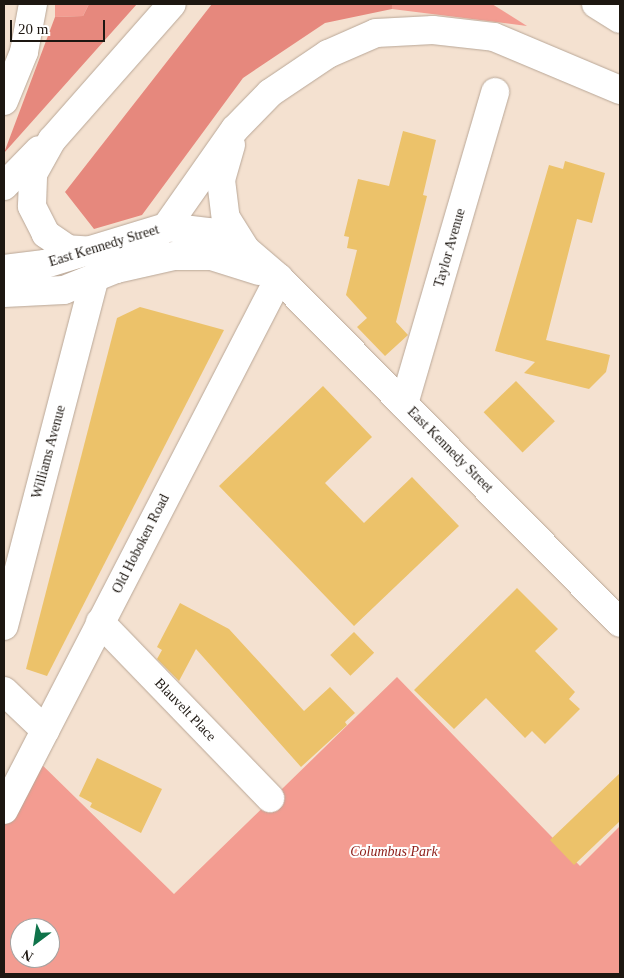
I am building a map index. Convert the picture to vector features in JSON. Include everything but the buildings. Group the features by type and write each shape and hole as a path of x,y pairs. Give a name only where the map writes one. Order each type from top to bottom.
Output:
{"main road":[{"path":"4,101 24,52 33,4"},
{"path":"94,250 68,249 56,243 46,234 32,206 33,174 52,140 172,4"},
{"path":"596,4 620,19"},
{"path":"106,273 166,227 235,129 277,88 328,54 376,33 433,30 494,36 620,90"},
{"name":"Taylor Avenue","path":"404,404 495,92"},
{"path":"4,186 68,121"},
{"path":"235,129 222,180 226,218 245,249"},
{"name":"East Kennedy Street","path":"4,269 45,264 166,227 208,232 245,249 279,278 620,623"},
{"name":"East Kennedy Street","path":"4,293 64,290 106,273 174,256 211,256 279,278"},
{"name":"Williams Avenue","path":"4,626 106,273"},
{"name":"Old Hoboken Road","path":"4,810 279,278"},
{"name":"Blauvelt Place","path":"100,622 270,798"},
{"path":"4,691 45,730"}],"green space":[{"path":"55,4 89,4 83,16 55,17"},
{"path":"392,4 492,4 527,26 392,9"},
{"name":"Columbus Park","path":"397,677 580,866 620,826 620,974 4,974 4,815 33,756 174,894"}],"shaded area":[{"path":"89,4 137,4 4,153 55,17 83,16"},
{"path":"212,4 392,4 392,9 325,23 243,78 142,215 94,229 65,192"}]}
